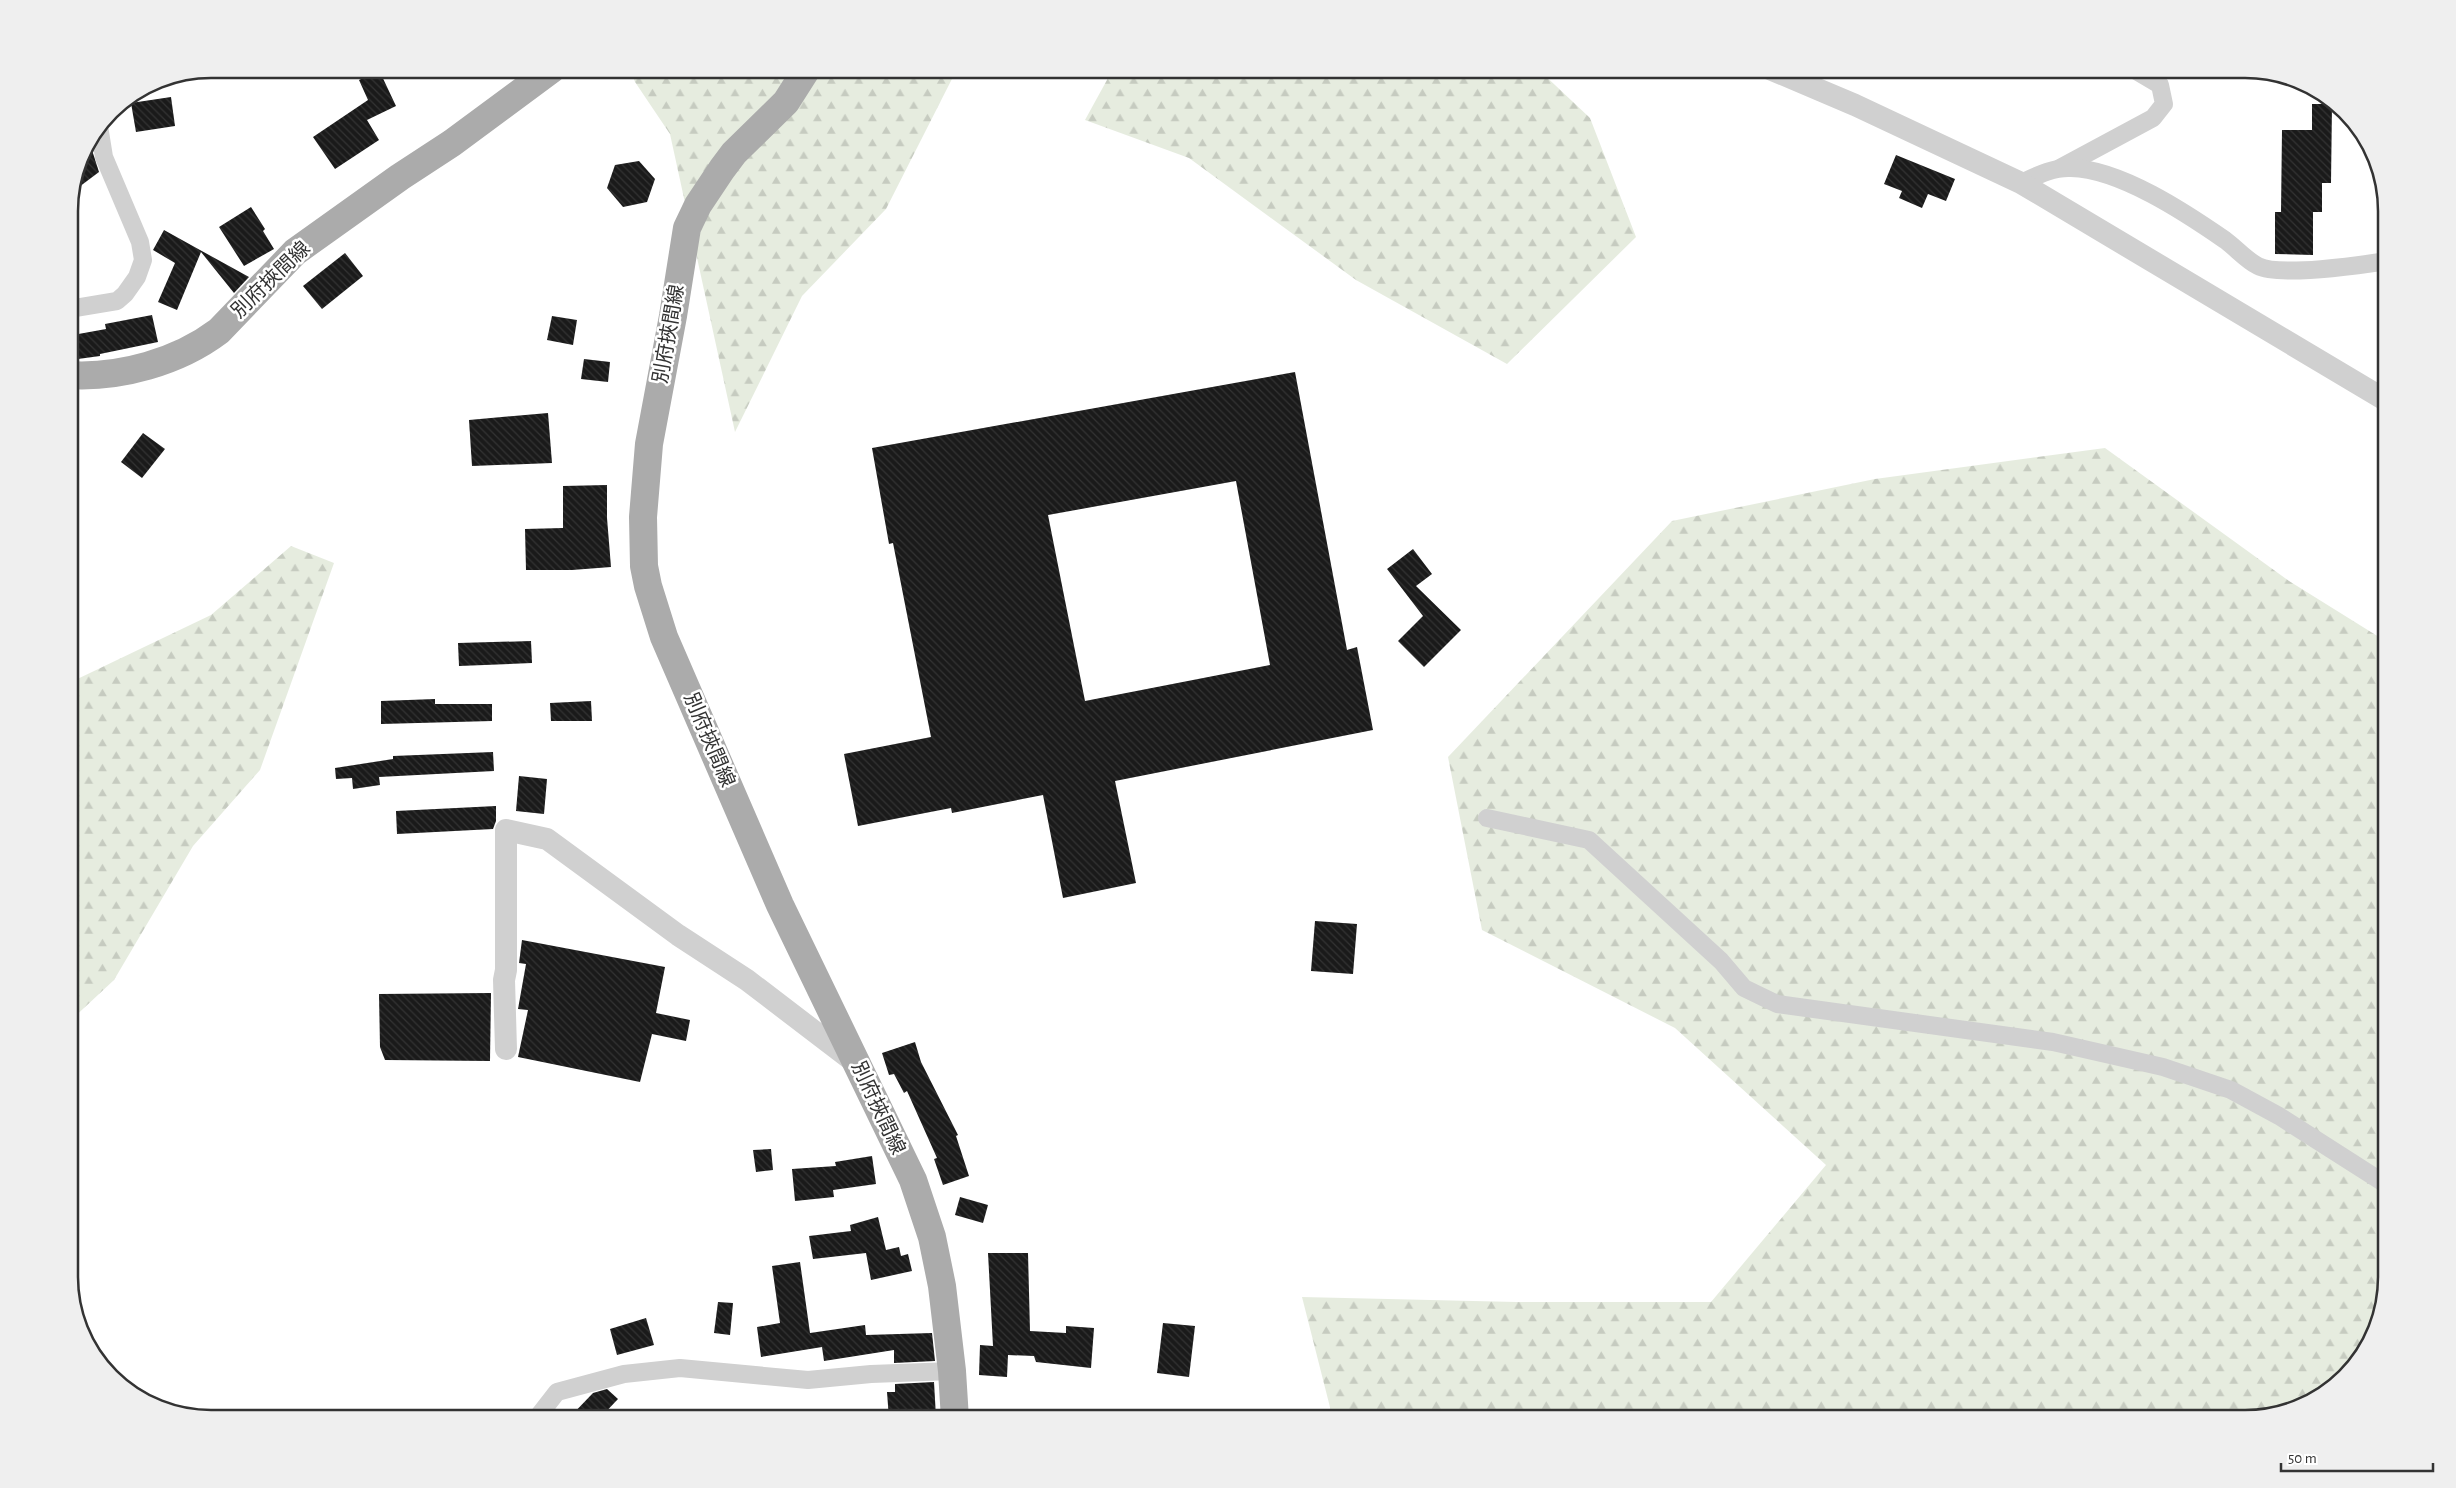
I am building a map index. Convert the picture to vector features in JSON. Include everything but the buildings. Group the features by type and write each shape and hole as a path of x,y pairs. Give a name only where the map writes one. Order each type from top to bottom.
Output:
{"main road":[{"name":"別府挾間線","path":"78,374 132,369 161,361 205,342 219,331 295,252 387,186 452,144 540,78"},
{"name":"別府挾間線","path":"801,78 786,102 734,153 698,205 687,228 649,444 645,476 642,545 648,586 664,637 780,904 913,1180 923,1208 942,1286 954,1410"}],"street":[{"path":"1791,78 1855,105 2021,183 2378,396"},
{"path":"2058,170 2153,118 2164,104 2160,85 2149,78"},
{"path":"78,307 117,301 125,294 137,277 143,260 140,242 104,157 101,136"},
{"path":"2021,183 2043,173 2070,168 2099,172 2135,184 2225,240 2259,267 2297,271 2378,262"},
{"path":"1487,818 1589,840 1720,961 1744,988 1777,1004 2053,1042 2163,1067 2231,1090 2279,1116 2378,1179"},
{"path":"506,1049 504,980 506,970 506,830 547,839 678,935 746,980 859,1066"},
{"path":"543,1410 557,1392 624,1374 680,1368 808,1380 872,1374 952,1371"}],"green space":[{"path":"633,78 952,78 886,209 802,296 735,432 670,134"},
{"path":"1108,78 1548,78 1590,118 1636,237 1507,364 1356,280 1189,158 1085,120"},
{"path":"2105,448 2289,581 2378,636 2378,1277 2374,1312 2361,1344 2339,1371 2312,1393 2280,1406 2263,1409 1331,1410 1302,1297 1516,1302 1711,1302 1826,1165 1675,1028 1482,930 1448,757 1672,521 1875,479"},
{"path":"291,546 334,563 260,770 193,846 114,980 78,1014 78,679 211,615"}]}
